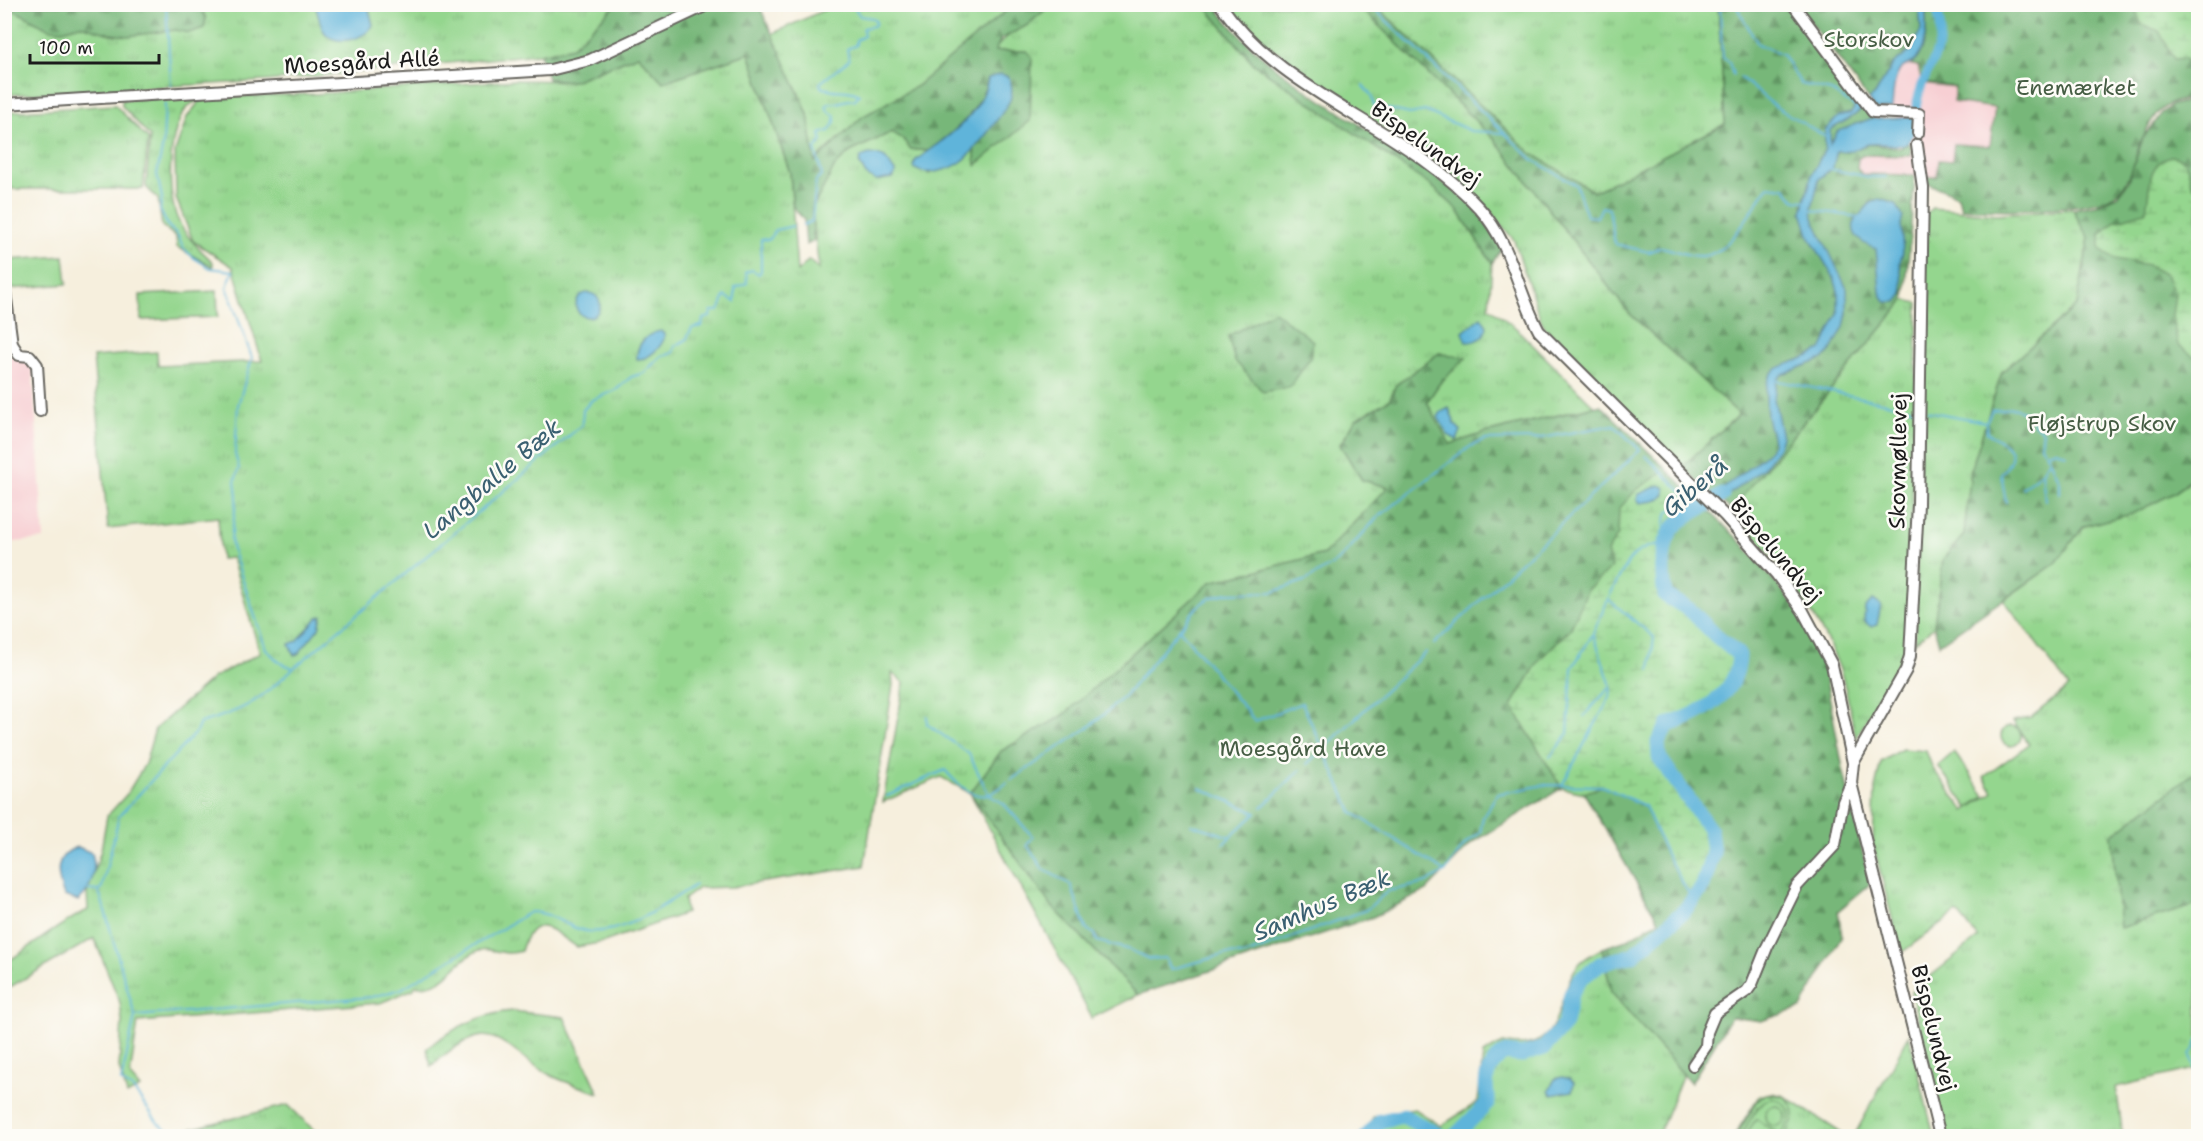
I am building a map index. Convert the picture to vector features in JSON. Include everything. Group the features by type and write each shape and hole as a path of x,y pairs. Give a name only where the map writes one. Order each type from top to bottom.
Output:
{"street":[{"name":"Moesgård Allé","path":"4,104 550,70 590,60 709,4"},
{"name":"Bispelundvej","path":"1220,4 1253,42 1279,63 1349,113 1395,140 1478,207 1495,227 1507,249 1530,315 1539,331 1715,508 1777,575 1820,638 1832,665 1853,763 1851,783 1940,1137"},
{"path":"1793,4 1870,109 1877,114 1919,114 1918,133"},
{"name":"Skovmøllevej","path":"1853,763 1906,670 1910,657 1918,504 1923,194 1917,145"},
{"path":"4,284 12,344 19,355 30,356 37,365 40,411"},
{"path":"1693,1065 1706,1046 1707,1032 1715,1013 1747,991 1752,984 1767,947 1797,886 1835,846 1843,802 1851,783"}],"shaded area":[{"path":"1907,64 1918,66 1922,83 1955,87 1953,102 1995,108 1990,146 1952,161 1937,177 1862,174 1857,168 1858,159 1863,155 1911,155 1912,133 1892,110 1895,85 1900,70"},
{"path":"4,354 32,364 44,539 5,543"}],"green space":[{"path":"4,5 616,5 572,47 540,54 267,81 5,95"},
{"path":"4,5 199,5 206,18 204,28 189,33 176,30 128,36 110,34 80,25 63,30 50,29"},
{"path":"616,5 759,5 808,114 815,162 862,117 917,86 1013,5 1051,5 1026,26 1001,39 995,51 1027,51 1032,57 1030,121 976,165 974,147 1009,101 988,78 980,101 973,111 947,137 928,151 910,149 904,140 892,132 850,152 835,166 812,209 814,241 806,245 804,220 793,207 790,173 749,53 663,82 638,55 573,81 548,79 540,54 572,47"},
{"path":"835,5 1013,5 917,86 862,117 814,162 808,114 771,34"},
{"path":"1051,5 1204,5 1254,64 1434,188 1457,209 1492,263 1489,307 1516,328 1594,406 1485,433 1450,445 1427,402 1439,384 1465,358 1439,353 1396,385 1389,400 1356,419 1340,444 1362,480 1389,487 1324,554 1211,582 1064,715 1001,751 1049,903 1138,995 1092,1018 970,793 941,777 883,802 904,683 892,673 893,685 864,866 732,887 699,888 684,899 686,913 604,942 577,947 551,930 537,927 526,938 521,951 507,953 480,950 467,957 441,980 425,986 415,986 414,989 380,1003 138,1022 130,1076 140,1088 127,1095 119,1068 122,1021 120,1003 94,938 5,990 5,963 88,910 87,894 101,850 107,816 127,794 145,764 155,729 214,677 260,653 232,558 221,559 218,517 108,529 93,357 157,352 158,366 262,361 233,267 193,241 176,198 175,152 187,117 199,102 217,97 314,94 516,80 573,81 638,55 663,82 749,53 790,173 797,272 809,260 819,270 812,209 835,166 850,152 892,132 904,140 910,149 928,151 915,161 929,174 964,160 974,147 977,165 1027,51 994,51 1012,33"},
{"path":"1204,5 1215,5 1237,32 1289,78 1406,155 1468,201 1502,249 1492,263 1457,209 1434,188 1254,64"},
{"path":"1228,5 1358,5 1496,141 1629,313 1739,414 1682,467 1545,328 1514,240 1484,204 1451,177 1258,38"},
{"path":"1358,5 1375,5 1531,153 1594,192 1725,124 1718,5 1785,5 1874,118 1835,135 1833,167 1837,151 1847,152 1869,144 1900,148 1909,143 1911,145 1911,156 1863,155 1858,159 1857,168 1862,174 1915,175 1905,300 1731,510 1682,467 1739,414 1629,313 1496,141"},
{"path":"1375,5 1718,5 1725,124 1594,192 1531,153"},
{"name":"Storskov","path":"1798,5 1919,5 1921,30 1911,51 1893,64 1875,95 1869,100"},
{"name":"Enemærket","path":"1925,5 2198,5 2198,97 2172,103 2152,120 2126,182 2119,192 2108,199 2069,207 2044,209 1961,208 1958,196 1927,183 1926,177 1937,177 1939,160 1952,161 1954,144 1990,146 1995,108 1953,102 1955,87 1922,83 1918,66 1907,64 1914,60 1923,47 1926,30"},
{"path":"2134,5 2198,5 2199,47 2192,69 2184,58 2174,59 2159,31 2141,24"},
{"path":"207,95 190,105 182,114 173,143 170,177 178,220 189,237 213,262 213,267 177,247 176,237 162,226 158,199 146,187 150,137 122,106 122,100"},
{"name":"Fløjstrup Skov","path":"2198,99 2198,473 2174,493 2132,514 2084,526 2056,563 1939,644 1934,626 1943,559 1964,535 1971,470 2002,372 2077,305 2089,238 2073,209 2096,205 2118,196 2129,181 2140,142 2162,113 2172,105"},
{"path":"115,105 148,139 143,189 5,189 5,112"},
{"path":"2171,156 2185,160 2193,186 2198,192 2198,359 2178,345 2172,316 2175,293 2166,275 2148,265 2115,259 2100,249 2100,235 2115,221 2145,212 2152,173 2162,160"},
{"path":"1932,208 1996,214 2073,209 2089,238 2077,305 2002,372 1971,470 1964,535 1943,559 1934,626 1915,642 1926,214"},
{"path":"64,256 67,284 10,289 8,260"},
{"path":"217,291 218,317 141,320 140,295"},
{"path":"1905,300 1918,303 1908,644 1856,739 1846,690 1827,641 1791,582 1731,510"},
{"path":"1274,311 1313,341 1310,358 1290,387 1263,392 1235,361 1228,336"},
{"name":"Moesgård Have","path":"1439,353 1466,358 1439,384 1427,402 1450,444 1485,433 1601,405 1743,544 1798,610 1824,668 1843,769 1870,884 1838,911 1842,936 1801,1008 1761,1021 1731,1017 1691,1083 1611,992 1602,948 1624,941 1659,921 1584,793 1615,760 1588,589 1571,628 1540,659 1512,706 1562,788 1472,843 1426,891 1373,917 1138,995 1049,903 970,793 1001,751 1064,715 1211,582 1324,554 1388,487 1362,480 1340,445 1356,419 1389,400 1396,385"},
{"path":"1663,472 1699,509 1678,523 1669,537 1664,562 1665,595 1690,610 1739,655 1737,669 1725,692 1705,709 1668,725 1658,741 1662,760 1702,818 1708,832 1711,847 1710,862 1693,901 1666,854 1645,806 1602,786 1584,793 1562,788 1512,706 1540,659 1571,628 1588,589 1612,567 1607,552 1618,535 1619,509 1635,491"},
{"path":"2193,480 2198,486 2198,564 2196,569 2198,570 2198,770 2112,835 2198,908 2198,1068 2116,1087 2123,1136 1947,1136 1911,992 1978,938 1957,912 1901,953 1873,844 1875,788 1881,762 1902,749 1926,751 1933,769 1965,811 1993,792 1984,777 2029,744 2013,721 2030,718 2069,687 2004,600 2056,563 2083,527 2174,493"},
{"path":"2011,726 2018,729 2021,736 2018,743 2011,746 2004,743 2001,736 2004,729"},
{"path":"1954,752 1985,796 1968,808 1938,766"},
{"path":"2198,770 2198,908 2197,905 2120,928 2112,835"},
{"path":"1602,948 1611,992 1683,1074 1658,1136 1361,1136 1374,1116 1415,1109 1441,1126 1478,1102 1483,1054 1502,1043 1523,1045 1538,1041 1549,1032 1556,1020 1571,977 1579,964"},
{"path":"512,1011 564,1017 599,1093 550,1075 505,1044 494,1038 482,1036 452,1049 431,1066 427,1048 436,1041 478,1019"},
{"path":"1909,1035 1934,1136 1854,1136"},
{"path":"1772,1093 1784,1096 1846,1136 1734,1136 1759,1096"},
{"path":"1766,1094 1784,1096 1792,1106 1793,1120 1785,1136 1780,1136 1788,1122 1789,1111 1783,1103 1770,1099 1761,1104 1741,1136 1736,1136 1758,1100"},
{"path":"288,1105 320,1136 180,1136 177,1132"},
{"path":"1771,1106 1779,1106 1785,1112 1785,1120 1779,1126 1771,1126 1765,1120 1765,1112"},
{"path":"1756,1119 1779,1134 1777,1136 1745,1136"}],"water":[{"path":"315,5 368,5 373,25 364,34 351,40 337,40 325,33"},
{"path":"1919,5 1925,5 1926,19 1920,54 1914,62 1900,70 1896,79 1892,108 1875,109 1869,100 1875,95 1893,64 1911,51 1921,30"},
{"path":"1001,74 1009,77 1012,91 1010,100 970,154 960,163 940,171 925,172 914,168 915,161 949,136 969,116 984,92 988,78"},
{"name":"Giberå","path":"1859,101 1863,107 1860,111 1830,130 1830,144 1838,131 1870,119 1917,117 1912,139 1902,145 1870,144 1852,151 1837,151 1833,167 1819,179 1812,207 1813,218 1847,289 1847,313 1844,327 1833,348 1823,359 1783,374 1777,380 1774,398 1782,437 1779,447 1763,468 1719,502 1713,497 1767,453 1773,444 1766,397 1770,375 1783,366 1821,350 1838,313 1838,291 1834,278 1810,238 1802,212 1812,174 1825,149 1825,130 1839,116 1851,113"},
{"path":"869,154 886,159 896,173 892,178 876,181 866,175 859,163 861,157"},
{"path":"1879,199 1896,204 1903,217 1901,224 1903,252 1900,262 1903,294 1897,302 1885,302 1880,292 1876,249 1862,242 1854,230 1855,219 1871,203"},
{"path":"588,293 597,296 600,305 597,314 588,317 579,314 576,305 579,296"},
{"path":"1481,317 1487,326 1485,334 1477,340 1466,342 1463,332"},
{"path":"661,331 665,335 658,348 650,355 637,359 638,349 643,340"},
{"path":"1449,408 1455,424 1461,431 1457,440 1448,435 1438,417 1441,412"},
{"path":"1660,485 1665,488 1665,495 1655,501 1640,503 1637,499 1639,494"},
{"path":"1873,600 1881,605 1877,625 1871,627 1864,621 1865,607"},
{"path":"322,616 319,628 298,654 294,655 289,644 297,641 318,617"},
{"path":"78,847 92,853 94,866 90,885 78,901 64,896 58,873 60,860"},
{"path":"1562,1077 1574,1083 1572,1091 1552,1095 1549,1090 1555,1079"}],"waterway":[{"path":"166,4 171,86"},
{"path":"803,225 812,221 816,181 822,175 815,149 822,141 820,134 829,131 835,122 835,116 828,111 826,106 830,103 854,100 859,95 826,89 821,87 820,83 849,60 847,49 856,45 856,40 864,36 863,28 874,26 876,22 873,18 860,16 852,4"},
{"path":"1369,4 1533,160 1576,185 1587,216 1597,217 1602,207 1609,209 1615,244 1649,252 1660,247 1691,255 1713,254 1731,239 1769,186 1785,188 1795,200 1805,201"},
{"path":"1720,4 1722,57 1729,62 1733,75"},
{"path":"1735,4 1758,44 1782,54 1801,84 1831,91 1858,109"},
{"path":"1916,109 1923,81 1939,46 1941,33 1934,4"},
{"path":"1740,77 1776,107 1826,137"},
{"path":"1363,86 1371,95 1374,106 1410,114 1425,111 1471,131 1503,133"},
{"name":"Langballe Bæk","path":"165,103 163,144 157,174 162,198 160,210 168,226 177,234 184,249 194,258 210,268 233,271 227,287 252,358 238,405 235,454 239,468 235,481 237,496 231,539 233,551 266,649 279,662 293,668"},
{"path":"1830,169 1869,177 1886,177"},
{"path":"1812,210 1858,217"},
{"name":"Langballe Bæk","path":"98,891 102,887 119,816 196,732 200,723 238,710 258,699 582,425 583,410 592,400 616,390 631,377 644,373 660,357 673,353 675,346 686,340 692,328 702,326 703,319 710,317 711,311 719,311 725,296 735,302 735,288 747,283 746,272 752,270 759,274 761,271 761,239 769,240 775,230 793,226"},
{"path":"2198,278 2194,292 2198,314"},
{"path":"1774,380 1892,404"},
{"path":"1905,407 1916,409"},
{"path":"2006,502 2001,474 2012,455 2007,446 1987,433 1986,422 1992,410 2013,408 2032,414 2034,424 2043,431 2041,446 2050,459 2042,472 2022,488"},
{"path":"1927,411 1986,422"},
{"path":"1011,780 1089,727 1124,697 1198,606 1209,598 1227,593 1273,592 1307,580 1338,561 1377,518 1471,446 1485,440 1536,439 1614,425 1640,450 1434,644"},
{"path":"2047,453 2056,450 2066,454"},
{"path":"1646,456 1699,509"},
{"path":"2050,459 2060,482 2060,493"},
{"path":"2042,473 2045,500"},
{"name":"Giberå","path":"1455,1136 1488,1103 1487,1075 1498,1058 1504,1053 1522,1055 1544,1048 1565,1024 1571,994 1579,980 1600,964 1633,955 1685,910 1703,886 1713,853 1710,830 1659,757 1658,742 1668,725 1705,709 1725,692 1737,669 1739,655 1690,610 1665,595 1663,559 1667,541 1675,526 1722,495"},
{"path":"1669,540 1664,524 1668,512 1679,505 1699,509"},
{"path":"1562,785 1610,697 1611,686 1593,633 1616,582 1633,556 1649,546 1668,543"},
{"path":"1609,600 1654,637 1650,670"},
{"path":"1180,630 1255,721 1302,703 1323,748"},
{"path":"1550,757 1568,734 1572,668 1593,634"},
{"path":"1307,764 1426,652"},
{"path":"1584,716 1610,687"},
{"name":"Samhus Bæk","path":"927,716 927,724 969,754 989,795 1003,803 1033,837 1027,845 1043,869 1071,885 1086,929 1095,934 1097,941 1130,950 1149,959 1165,958 1171,969 1227,954 1245,955 1366,910 1388,891 1426,883 1445,872 1466,843 1480,833 1483,817 1497,794 1544,785 1602,786 1645,806 1666,854 1693,901"},
{"path":"1326,755 1352,812 1444,871"},
{"path":"887,796 945,770 959,784 977,795 990,794 1007,783"},
{"path":"1262,807 1300,770"},
{"path":"1200,788 1256,813 1223,844"},
{"path":"1191,824 1231,837"},
{"path":"135,1016 372,997 401,989 530,912 545,914 586,931 615,929 644,917 695,885"},
{"name":"Langballe Bæk","path":"88,890 98,891 101,897 135,1016 121,1082 133,1089 158,1123 175,1136"},
{"path":"2198,1040 2191,1055 2198,1081"},
{"name":"Giberå","path":"1367,1136 1380,1121 1403,1116 1441,1136"}]}
